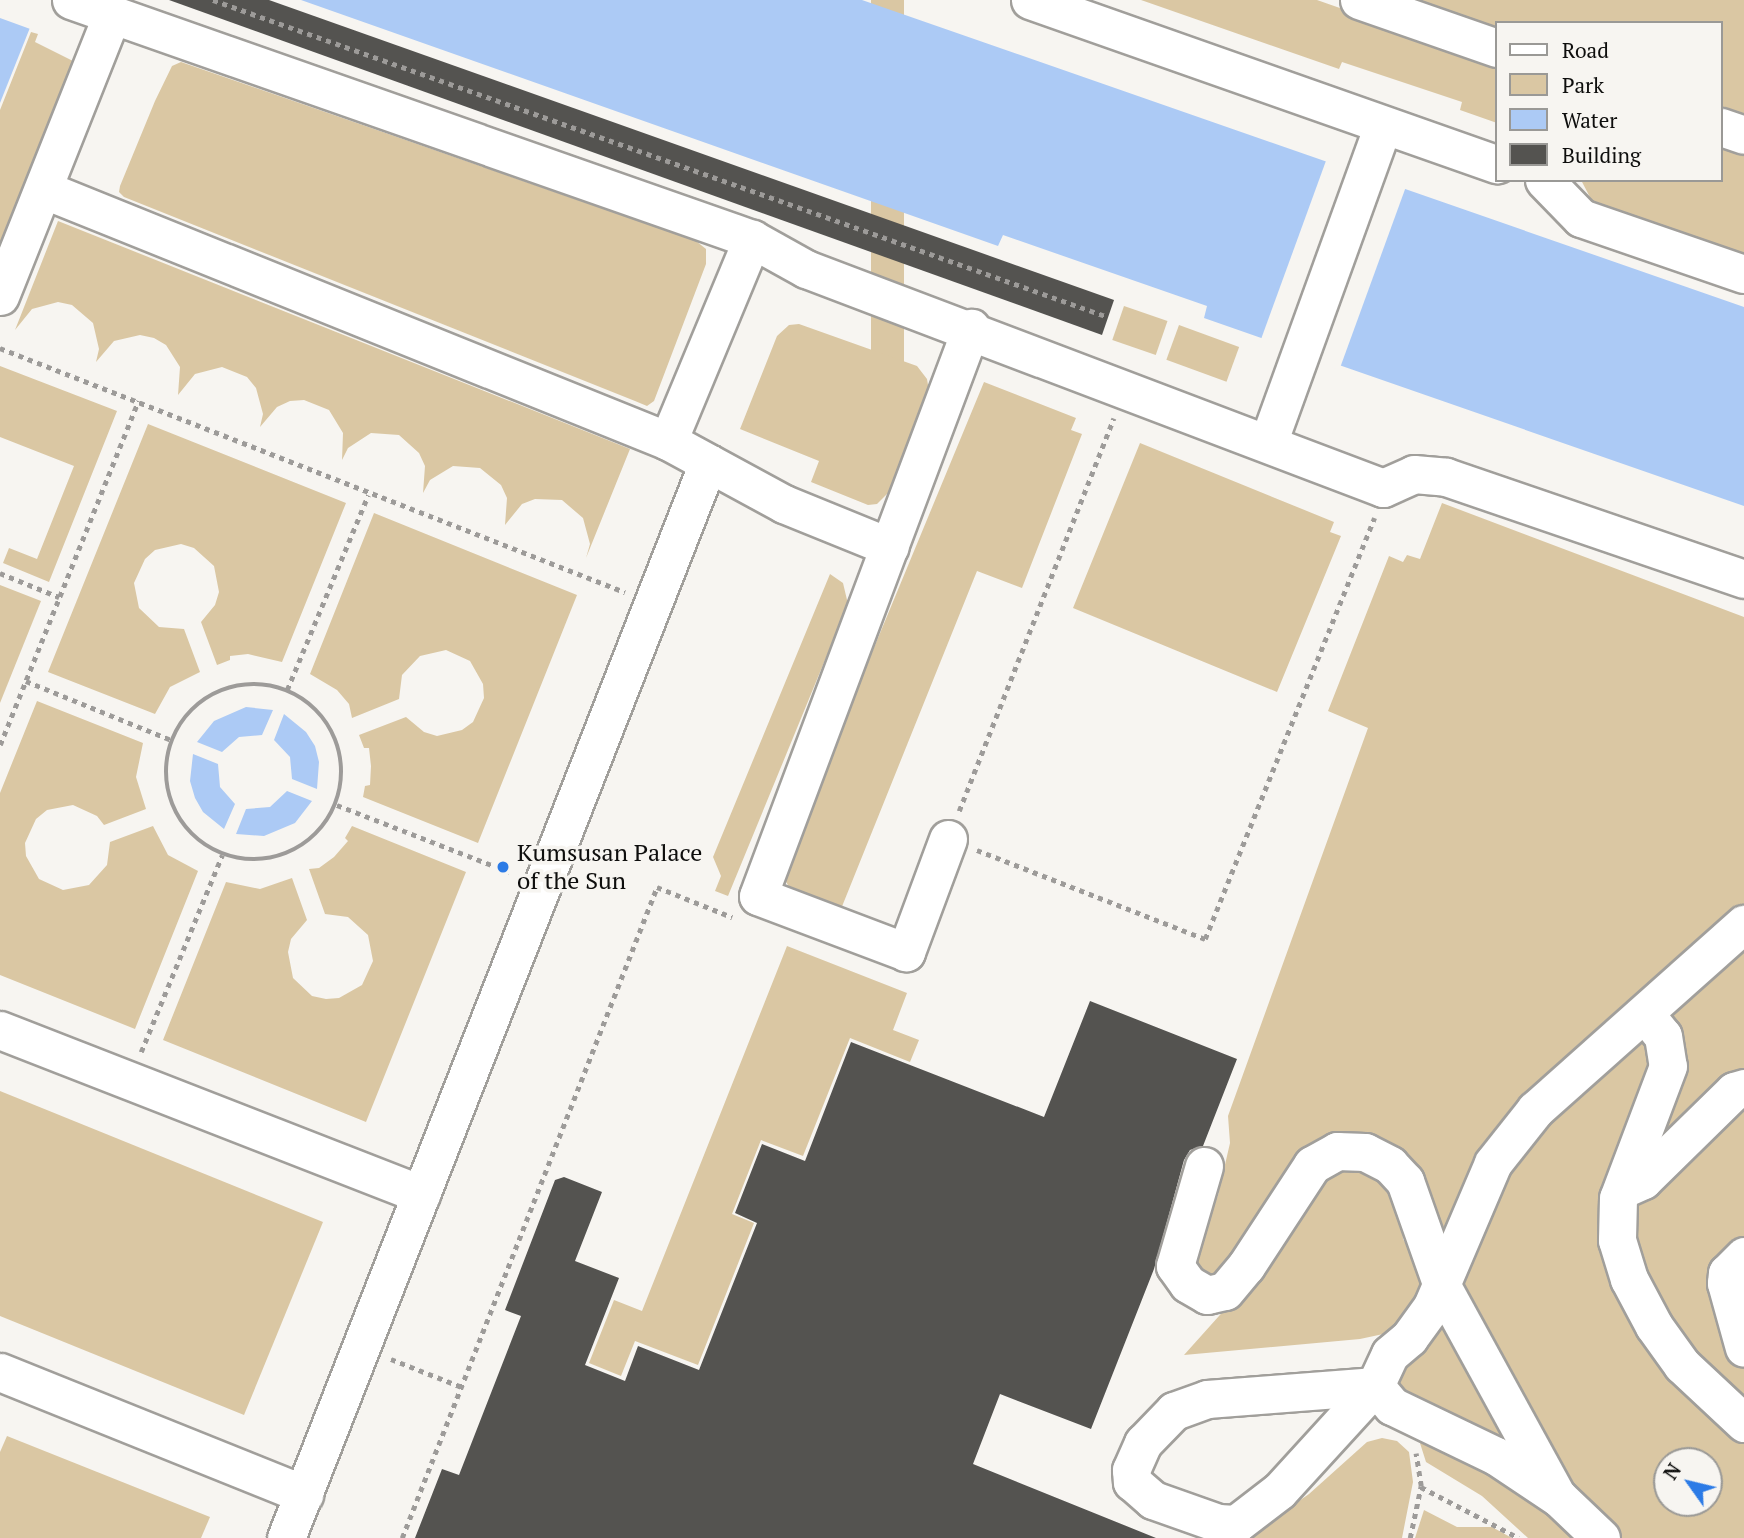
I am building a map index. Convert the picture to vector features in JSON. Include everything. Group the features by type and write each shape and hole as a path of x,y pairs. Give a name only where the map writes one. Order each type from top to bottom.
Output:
{"street":[{"path":"71,0 752,239 806,269 971,328 1383,488 1414,474 1446,477 1744,579"},
{"path":"1030,0 1496,164"},
{"path":"1359,0 1496,48"},
{"path":"0,296 45,190 112,15"},
{"path":"1268,443 1383,125"},
{"path":"1723,128 1744,135"},
{"path":"1546,182 1581,218 1744,274"},
{"path":"45,190 668,442 784,504 890,547"},
{"path":"668,442 752,239"},
{"path":"948,839 906,952 758,896 971,328"},
{"path":"286,1538 709,463"},
{"path":"1375,1385 1207,1399 1174,1411 1143,1443 1131,1470 1132,1482 1153,1500 1218,1523 1236,1524 1279,1491 1375,1385 1390,1354 1409,1338 1442,1286 1493,1163 1535,1110 1744,923"},
{"path":"1645,1014 1663,1036 1668,1066 1622,1189 1614,1218 1629,1279 1654,1326 1682,1365 1744,1423"},
{"path":"0,1030 421,1194"},
{"path":"1622,1189 1643,1180 1734,1091 1744,1088"},
{"path":"1204,1166 1175,1266 1188,1284 1207,1295 1225,1291 1312,1166 1337,1151 1365,1152 1390,1165 1405,1181 1442,1286 1559,1498"},
{"path":"1744,1256 1727,1273 1726,1283 1744,1348"},
{"path":"0,1373 304,1494"},
{"path":"1375,1385 1392,1406 1496,1456 1559,1498 1601,1538"}],"path":[{"path":"214,0 1108,317"},
{"path":"0,348 368,495 654,603"},
{"path":"0,745 138,401"},
{"path":"1105,444 948,839 1205,939 1368,540"},
{"path":"287,690 368,495"},
{"path":"0,573 59,597"},
{"path":"26,681 172,740"},
{"path":"267,684 287,690 304,699 331,728 342,766 337,805 321,830 298,849 261,861 222,855 204,846 177,817 165,779 172,740 194,708 228,687 267,684"},
{"path":"337,805 543,885"},
{"path":"129,1082 222,855"},
{"path":"402,1538 657,887 747,923 758,896"},
{"path":"361,1347 461,1387"},
{"path":"1409,1416 1421,1486 1410,1538"},
{"path":"1421,1486 1519,1538"}],"green space":[{"path":"871,0 904,0 904,480 871,480"},
{"path":"1141,0 1317,0 1496,63 1496,123 1460,110 1462,102 1342,62 1339,69"},
{"path":"1398,0 1744,0 1744,121 1723,114 1723,21 1496,21 1496,35"},
{"path":"31,32 38,34 35,42 73,61 0,243 0,110"},
{"path":"181,62 696,241 706,249 706,264 654,401 647,406 124,197 119,192 120,186 155,101 172,66"},
{"path":"1723,142 1744,149 1744,256 1593,203 1582,182 1723,182"},
{"path":"58,221 630,449 586,558 590,544 583,518 562,500 535,499 522,504 505,525 507,498 501,485 480,468 453,466 430,480 423,493 425,466 419,453 399,435 371,433 348,448 342,460 343,433 329,410 304,400 290,401 277,407 260,427 263,414 256,388 247,377 222,367 195,374 178,395 180,367 166,345 154,338 140,335 114,341 96,362 99,349 93,323 72,305 58,302 32,309 15,330"},
{"path":"1124,306 1167,321 1156,355 1112,340"},
{"path":"799,324 917,366 927,379 929,391 894,487 877,504 868,505 811,482 819,461 740,429 777,336 789,325"},
{"path":"1179,325 1239,347 1226,382 1166,360"},
{"path":"0,366 117,411 49,582 3,563 9,548 37,559 74,466 0,437"},
{"path":"984,382 1076,418 1071,430 1082,434 1022,588 977,571 841,909 791,890 783,877 784,865"},
{"path":"148,424 346,503 282,662 248,654 230,656 230,660 217,665 201,622 215,605 219,592 214,566 194,548 181,544 155,550 145,559 134,583 139,608 159,627 184,629 200,672 170,687 155,714 48,672"},
{"path":"1140,443 1334,522 1330,532 1341,536 1277,692 1073,608"},
{"path":"1442,503 1744,617 1744,908 1537,1092 1442,1260 1368,1144 1273,1206 1210,1283 1194,1266 1218,1195 1230,1143 1228,1116 1368,728 1328,711 1389,556 1403,562 1407,555 1420,559"},
{"path":"374,513 577,595 478,843 363,797 365,786 370,785 371,766 369,748 364,748 359,735 406,717 424,732 437,736 462,730 473,722 484,698 483,684 470,661 446,650 420,656 402,675 399,699 352,718 349,704 337,690 310,674"},
{"path":"830,574 843,583 848,604 728,896 715,891 721,876 713,857"},
{"path":"0,585 41,601 0,703"},
{"path":"37,701 143,743 136,777 146,809 104,825 97,816 73,805 47,810 36,819 25,843 26,856 39,879 63,890 89,885 107,865 110,842 153,826 168,855 198,871 135,1029 0,975 0,793"},
{"path":"352,826 466,872 366,1122 163,1040 226,882 260,889 292,878 307,920 291,939 288,952 293,978 312,996 326,999 339,998 362,985 373,961 368,935 348,917 325,914 309,869 319,868 334,857 348,841 345,838"},
{"path":"1744,932 1744,1083 1638,1167 1657,1011"},
{"path":"787,946 907,993 893,1030 919,1040 910,1062 850,1038 803,1156 761,1140 732,1214 754,1223 698,1365 635,1341 621,1376 589,1363 614,1300 642,1311"},
{"path":"1634,1033 1660,1052 1609,1242 1744,1433 1744,1538 1620,1538 1562,1482 1455,1281 1500,1168"},
{"path":"0,1091 323,1222 244,1415 0,1316"},
{"path":"1744,1094 1744,1419 1634,1274 1632,1192"},
{"path":"1340,1161 1383,1177 1402,1220 1403,1239 1422,1271 1423,1300 1388,1333 1360,1339 1184,1355 1245,1287 1285,1217"},
{"path":"1442,1328 1454,1336 1528,1460 1403,1396 1394,1377 1420,1338"},
{"path":"7,1436 210,1517 201,1538 0,1538 0,1452"},
{"path":"1382,1438 1397,1441 1409,1452 1413,1482 1402,1538 1246,1538 1309,1494 1367,1442"},
{"path":"1419,1440 1473,1462 1585,1538 1528,1538 1482,1496 1426,1462"},
{"path":"1424,1510 1457,1527 1492,1527 1512,1538 1415,1538"}],"water":[{"path":"0,0 41,0 0,103"},
{"path":"301,0 862,0 1744,307 1744,506 1204,318 1207,306 1003,235 998,246"},
{"path":"246,707 273,710 262,735 239,737 222,752 197,742 214,721"},
{"path":"284,714 306,732 315,746 319,762 317,789 292,779 290,757 274,740"},
{"path":"193,754 218,764 220,787 235,804 224,829 203,812 195,798 190,781"},
{"path":"287,791 312,801 295,823 264,836 236,834 246,809 270,807"}],"pier":[{"path":"0,0 45,0 33,30 0,18"},
{"path":"1327,158 1406,187 1339,370 1260,341"}],"building":[{"path":"169,0 269,0 1114,300 1102,335"},
{"path":"1090,1001 1237,1059 1203,1146 1190,1150 1184,1160 1154,1269 1091,1429 1000,1394 973,1464 1156,1538 415,1538 442,1469 459,1475 521,1316 505,1310 555,1180 564,1177 602,1192 575,1261 619,1278 585,1365 625,1381 638,1346 699,1370 757,1223 735,1213 762,1144 805,1161 851,1042 1044,1117"}],"place":[{"name":"Kumsusan Palace of the Sun","path":"503,867"}]}
